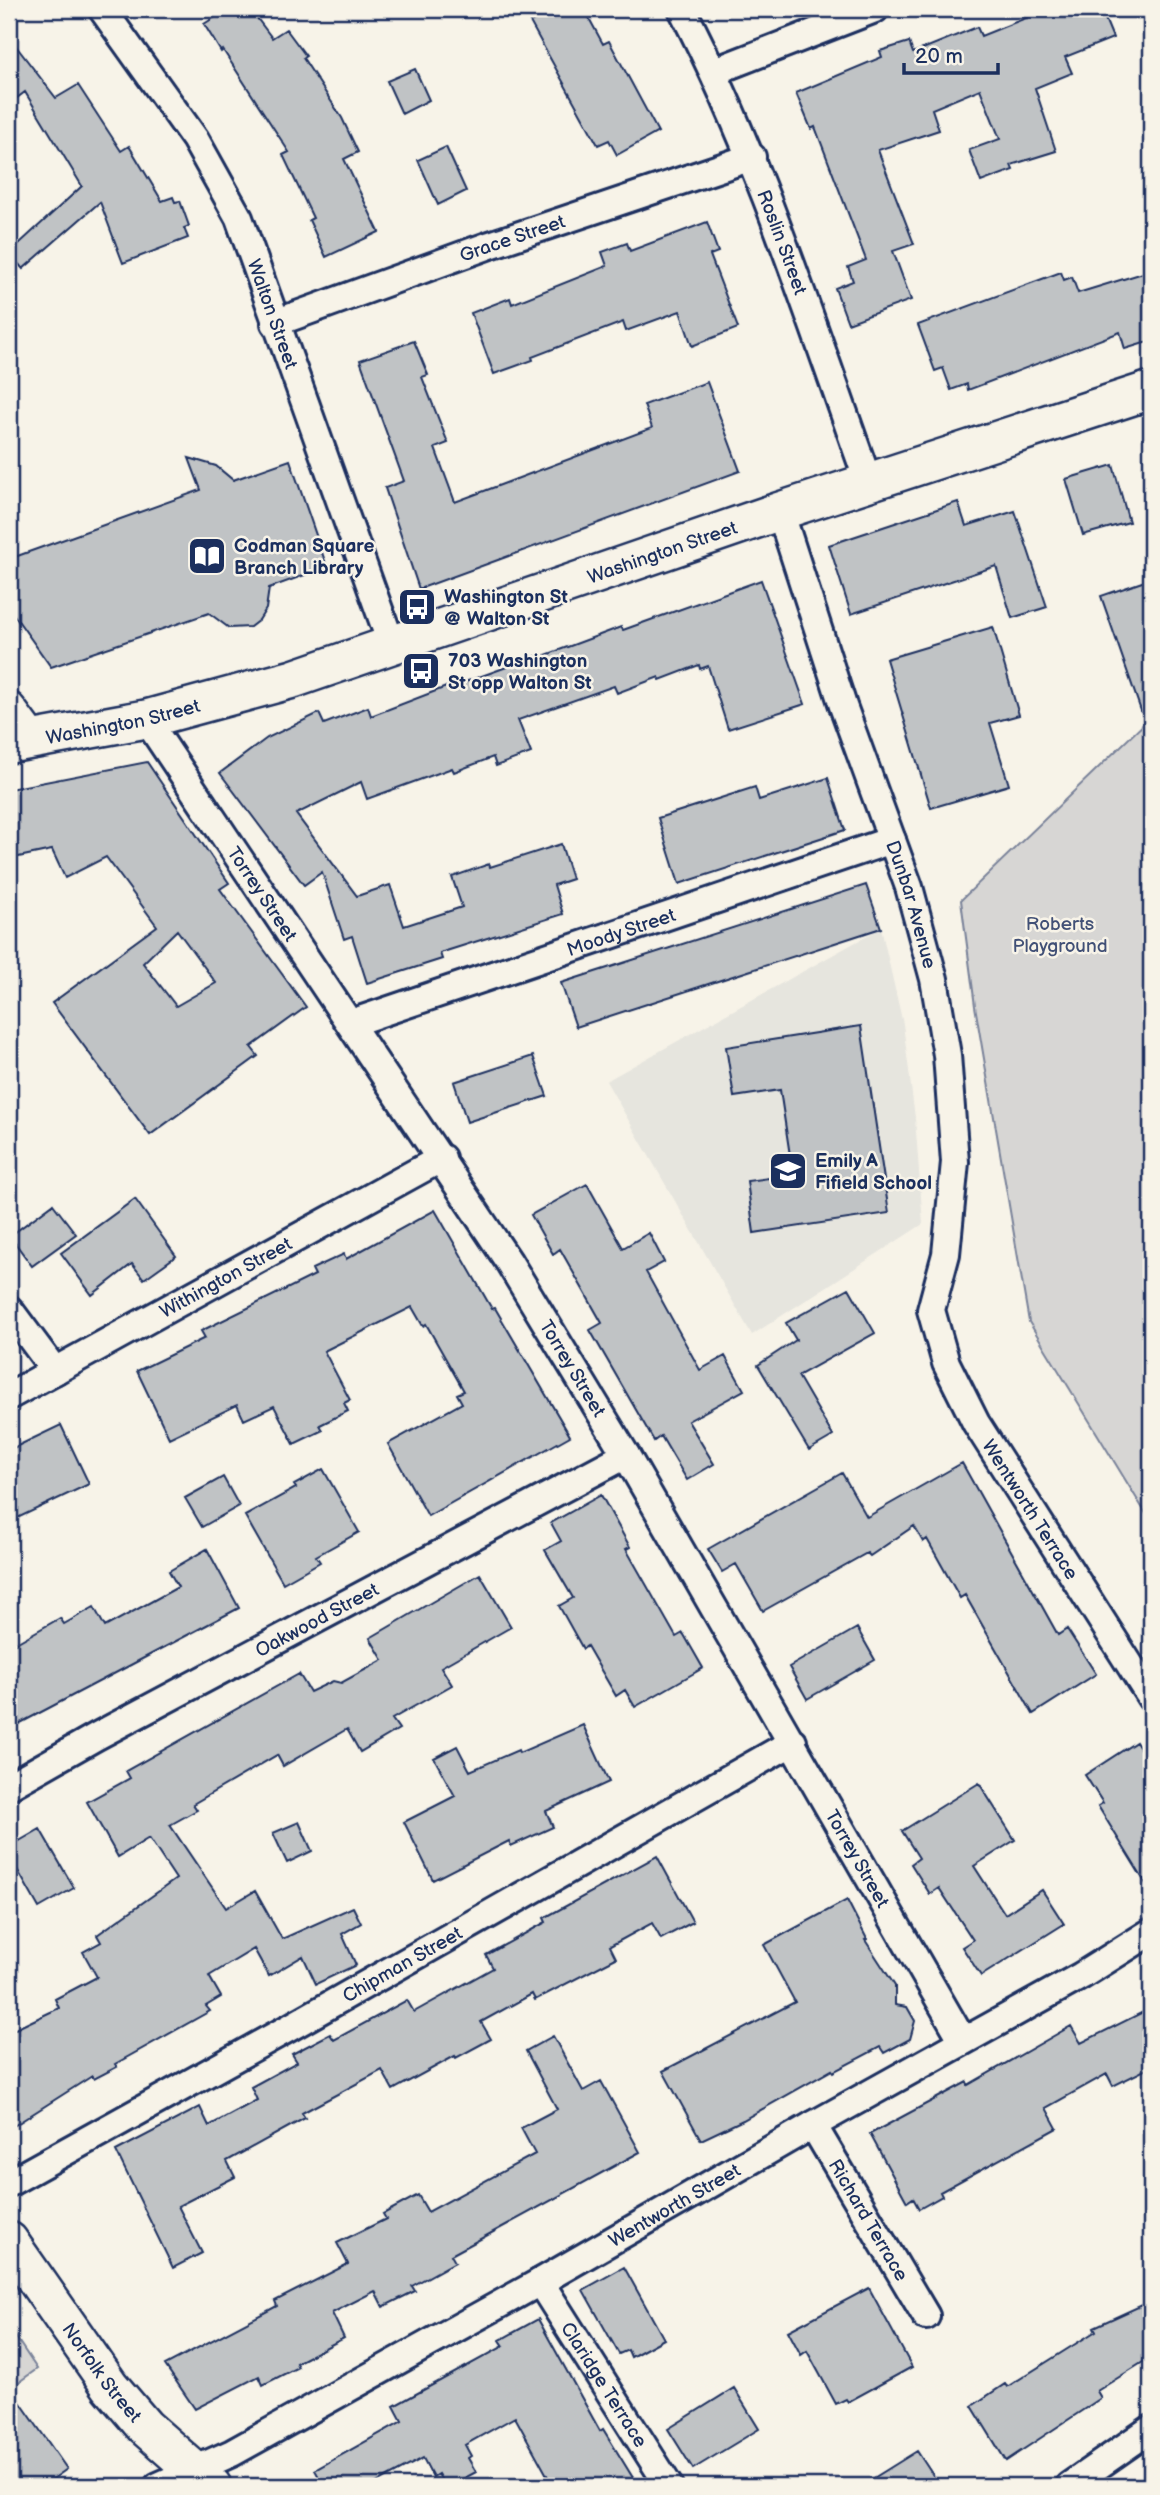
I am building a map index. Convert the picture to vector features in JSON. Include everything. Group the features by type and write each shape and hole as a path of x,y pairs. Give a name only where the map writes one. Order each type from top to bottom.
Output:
{"main road":[{"name":"Washington Street","path":"20,742 146,719 293,679 869,481 1151,390"},
{"name":"Norfolk Street","path":"9,2241 110,2386 145,2427 202,2478"}],"street":[{"name":"Walton Street","path":"102,9 195,139 239,218 392,646"},
{"name":"Roslin Street","path":"682,9 715,71 752,157 869,481"},
{"path":"715,71 875,9"},
{"name":"Grace Street","path":"275,323 490,245 752,157"},
{"name":"Dunbar Avenue","path":"780,511 843,706 909,887 934,979 947,1055 955,1161 946,1254 931,1310"},
{"path":"9,709 20,742"},
{"name":"Torrey Street","path":"146,719 509,1262 626,1455 963,2042"},
{"name":"Moody Street","path":"351,1023 892,840"},
{"name":"Withington Street","path":"9,1396 442,1158"},
{"path":"9,1309 55,1371"},
{"name":"Wentworth Terrace","path":"931,1310 946,1363 976,1423 1151,1698"},
{"name":"Oakwood Street","path":"9,1786 109,1729 626,1455"},
{"name":"Chipman Street","path":"9,2183 289,2028 793,1742"},
{"name":"Wentworth Street","path":"158,2486 202,2478 232,2453 1081,1976 1151,1932"},
{"name":"Richard Terrace","path":"813,2125 926,2316"},
{"name":"Claridge Terrace","path":"540,2282 669,2486"},
{"path":"1069,2486 1151,2429"}],"shaded area":[{"name":"Emily A Fifield School","path":"881,928 903,1024 915,1118 923,1224 752,1335 606,1081"}],"green space":[{"name":"Roberts Playground","path":"1151,717 1151,1522 1029,1322 975,1006 961,900"},
{"path":"9,2327 37,2369 9,2389"}],"building":[{"path":"228,9 250,9 272,38 286,29 306,56 303,58 342,118 358,152 344,159 379,232 326,257 309,220 313,218 283,155 289,152 204,24"},
{"path":"554,9 584,9 603,44 609,41 658,132 617,155 609,140 598,145 530,22"},
{"path":"1048,9 1101,9 1113,38 1065,57 1072,73 1035,88 1056,151 1011,165 1013,170 981,182 969,150 1000,139 980,89 932,109 939,130 878,150 914,244 893,251 911,300 848,323 835,288 853,281 848,267 866,260 815,127 811,129 796,93 882,57 880,51 909,42 913,53 977,27 981,36"},
{"path":"9,37 56,98 78,85 121,151 129,146 162,201 173,197 175,202 180,201 189,226 184,228 188,238 123,263 100,202 23,269 9,253 82,186 25,92 9,104"},
{"path":"415,69 429,100 402,114 387,81"},
{"path":"446,147 466,191 438,205 418,160"},
{"path":"707,222 718,252 710,255 738,328 692,346 680,311 626,331 623,322 494,374 471,313 510,298 512,304 607,266 602,252 627,243 630,251"},
{"path":"1061,272 1064,280 1072,277 1078,293 1143,273 1151,299 1151,341 1125,349 1120,332 968,390 967,384 951,390 943,368 935,371 918,325"},
{"path":"414,341 428,375 422,377 448,443 435,448 455,502 652,428 644,405 707,382 740,471 419,589 385,488 404,481 360,360"},
{"path":"189,458 216,466 233,480 290,460 327,567 269,588 266,609 250,627 229,628 209,613 51,667 9,608 9,559 201,490"},
{"path":"1113,465 1129,522 1083,535 1066,479"},
{"path":"958,502 966,526 1015,511 1047,607 1012,618 996,566 851,614 829,545"},
{"path":"1151,579 1151,728 1147,728 1101,596"},
{"path":"761,580 805,704 728,729 708,666 700,669 699,665 617,693 614,686 518,720 531,753 496,766 493,757 454,772 452,768 367,799 361,782 296,814 357,896 390,885 404,926 462,907 452,877 561,844 572,879 554,885 563,914 440,953 442,959 367,983 352,936 344,939 322,872 304,885 220,773 267,738 319,713 324,724 368,707 371,716 454,684 537,656 538,658 621,627 623,630"},
{"path":"993,627 1019,715 990,723 1009,785 931,808 886,659"},
{"path":"147,762 229,883 220,889 306,1007 251,1047 258,1056 150,1135 52,1003 157,926 106,857 65,878 52,850 9,859 9,789","holes":["177,930 216,983 176,1006 143,963"]},
{"path":"828,778 845,830 679,884 658,818 755,787 759,800"},
{"path":"866,885 881,928 576,1027 561,983"},
{"path":"861,1026 889,1213 754,1233 747,1181 793,1175 780,1090 734,1097 726,1047"},
{"path":"533,1056 547,1096 467,1122 454,1082"},
{"path":"587,1184 623,1248 649,1233 664,1262 646,1272 700,1370 725,1356 744,1390 688,1421 714,1464 687,1480 661,1436 654,1441 590,1330 602,1323 560,1249 553,1254 531,1215"},
{"path":"135,1199 176,1256 144,1279 132,1264 92,1295 61,1253"},
{"path":"53,1204 76,1234 32,1266 10,1236"},
{"path":"435,1210 570,1436 428,1516 388,1444 462,1403 457,1394 464,1391 426,1324 423,1326 412,1307 324,1351 350,1400 344,1403 348,1411 320,1425 323,1430 294,1444 274,1406 244,1420 237,1405 169,1438 137,1371 205,1338 201,1331 315,1275 312,1269 344,1254 346,1259"},
{"path":"849,1288 875,1333 798,1376 833,1436 809,1450 758,1365 796,1340 786,1323"},
{"path":"61,1425 89,1484 9,1522 9,1450"},
{"path":"962,1463 1058,1635 1067,1629 1096,1674 1033,1714 965,1595 960,1598 927,1539 923,1542 914,1526 870,1556 867,1553 763,1611 736,1564 722,1572 708,1549 842,1473 867,1517"},
{"path":"323,1469 359,1532 316,1556 320,1562 283,1583 245,1516 296,1488 294,1485"},
{"path":"223,1477 239,1506 202,1527 185,1498"},
{"path":"601,1495 630,1547 626,1549 676,1637 683,1633 703,1668 635,1707 625,1690 616,1696 587,1646 583,1649 559,1606 573,1598 545,1550 561,1541 551,1523"},
{"path":"207,1549 239,1608 9,1729 9,1647 60,1618 64,1624 94,1607 105,1627 178,1587 169,1571"},
{"path":"480,1574 511,1627 441,1667 452,1685 392,1719 399,1729 360,1752 347,1729 283,1766 277,1755 193,1804 197,1810 170,1825 226,1908 255,1891 282,1939 353,1907 361,1923 342,1934 356,1965 316,1984 303,1956 269,1976 254,1949 209,1976 221,1997 206,2006 210,2011 115,2064 117,2067 94,2079 92,2076 9,2129 9,2032 59,2008 55,1999 97,1977 83,1952 101,1942 97,1935 176,1879 149,1838 118,1857 87,1802 130,1778 126,1771 299,1674 310,1692 333,1681 341,1683 383,1660 370,1638"},
{"path":"857,1628 875,1660 807,1699 789,1667"},
{"path":"583,1725 609,1782 546,1811 553,1827 511,1846 509,1841 433,1880 404,1822 455,1796 434,1758 457,1746 470,1771"},
{"path":"1136,1742 1151,1766 1151,1892 1098,1806 1103,1803 1085,1775"},
{"path":"979,1783 1015,1840 974,1866 1005,1914 1042,1890 1064,1924 981,1976 962,1947 973,1940 939,1888 930,1894 911,1864 919,1858 902,1831"},
{"path":"299,1822 312,1851 287,1863 273,1833"},
{"path":"40,1829 74,1888 39,1908 9,1855 9,1847"},
{"path":"657,1856 693,1922 661,1939 652,1923 610,1946 616,1958 535,2000 532,1994 481,2022 491,2039 393,2090 382,2070 302,2113 305,2118 227,2161 235,2177 178,2206 202,2253 173,2268 116,2151 200,2107 209,2126 257,2100 251,2087 297,2062 292,2054 330,2034 334,2040 407,2000 414,2012 493,1968 486,1955 546,1922 544,1918"},
{"path":"847,1900 867,1939 865,1940 895,1986 895,2005 907,2007 915,2021 910,2039 884,2053 880,2047 833,2072 832,2070 743,2120 701,2140 663,2071 795,2002 764,1945"},
{"path":"1151,2008 1151,2067 1113,2086 1107,2074 1046,2108 1057,2128 940,2192 942,2196 919,2209 913,2198 907,2202 870,2134 967,2082 968,2085 1071,2026 1081,2043"},
{"path":"553,2036 583,2091 601,2081 640,2152 451,2255 455,2262 412,2286 415,2291 383,2307 375,2291 332,2313 344,2338 296,2363 298,2367 263,2385 259,2376 195,2409 165,2365 277,2306 275,2301 348,2264 337,2243 386,2219 383,2214 418,2195 428,2212 535,2154 521,2128 557,2109 526,2051"},
{"path":"624,2267 664,2339 631,2357 628,2350 619,2354 583,2290"},
{"path":"869,2288 912,2367 848,2402 846,2399 836,2404 807,2351 801,2355 788,2331"},
{"path":"1151,2301 1151,2357 1097,2391 1101,2398 1006,2461 972,2406 1096,2331 1094,2327"},
{"path":"538,2319 600,2431 603,2429 638,2486 553,2486 515,2417 465,2445 471,2456 468,2458 476,2472 450,2486 445,2486 438,2474 433,2477 423,2458 371,2486 324,2486 315,2470 402,2421 394,2406 504,2346 500,2340"},
{"path":"9,2386 67,2469 43,2486 9,2486"},
{"path":"734,2388 759,2429 693,2469 668,2429"},
{"path":"917,2451 940,2486 861,2486"}],"place":[{"name":"Codman Square Branch Library","path":"207,556"},
{"name":"Washington St @ Walton St","path":"417,607"},
{"name":"703 Washington St opp Walton St","path":"421,671"},
{"name":"Emily A Fifield School","path":"788,1171"}]}
